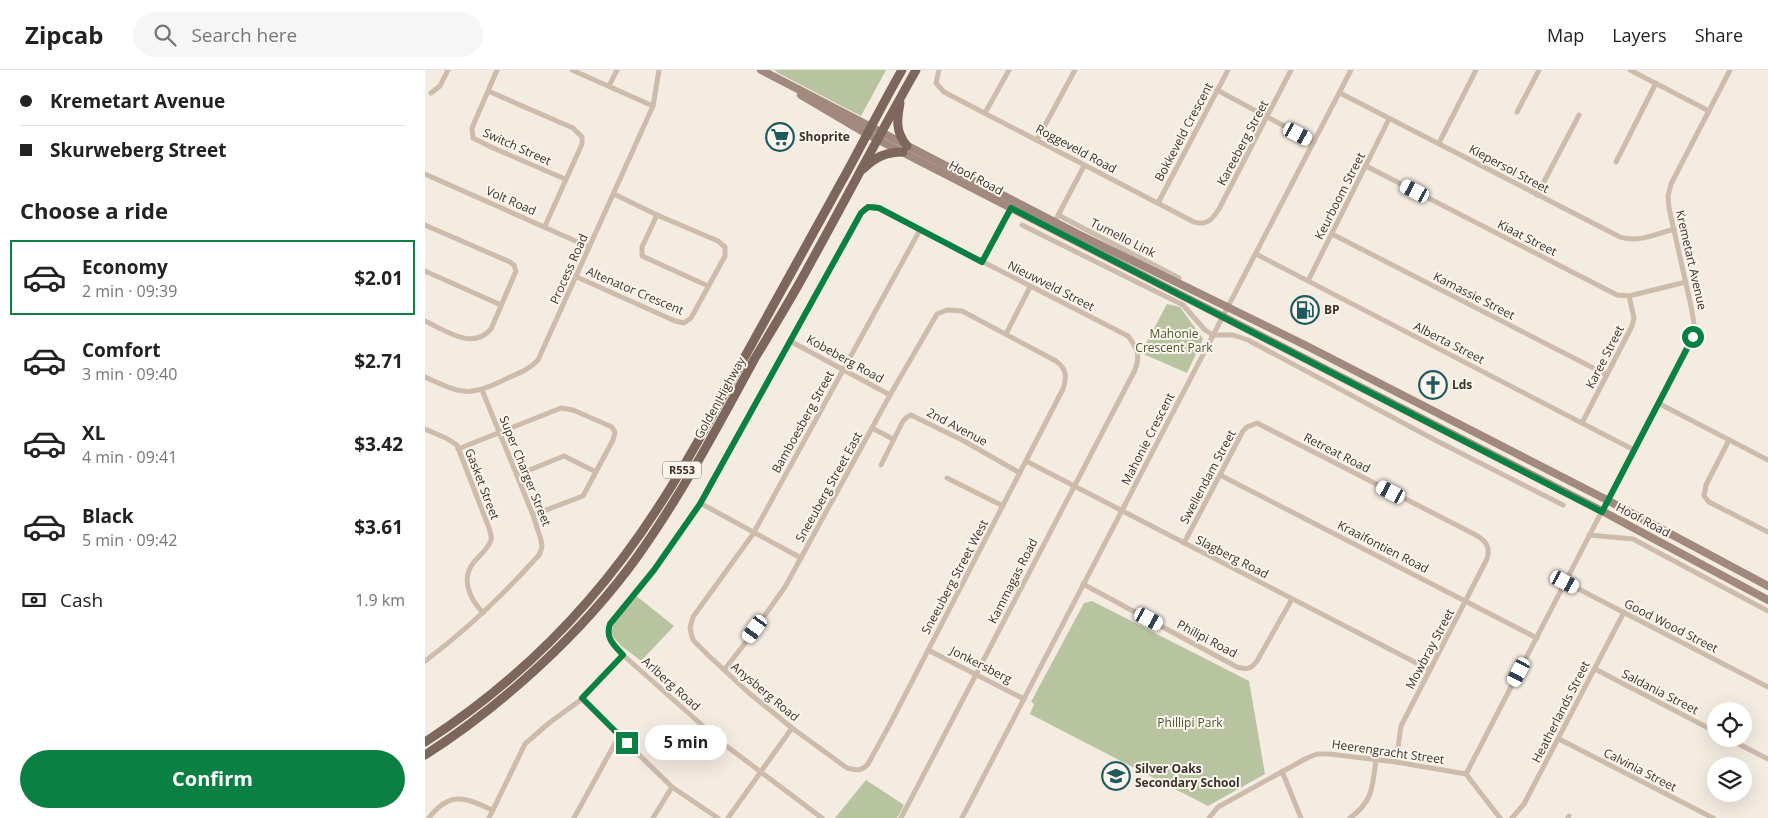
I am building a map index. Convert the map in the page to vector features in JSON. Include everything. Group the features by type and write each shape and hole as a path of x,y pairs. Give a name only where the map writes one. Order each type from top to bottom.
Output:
{"main road":[{"name":"Hoof Road","path":"761,70 788,85 811,102 1013,205 1055,222 1228,307 1607,500 1768,586"},
{"name":"Golden Highway","path":"425,742 477,705 528,662 579,611 620,562 657,510 687,461 799,260 902,70"},
{"name":"Golden Highway","path":"425,755 493,704 546,658 596,608 636,558 701,458 915,70"},
{"path":"858,175 878,157 889,152 905,149 897,129 897,114 901,95"},
{"name":"Hoof Road","path":"1055,222 1223,316 1768,600"}],"street":[{"path":"431,93 441,86 448,70"},
{"name":"Switch Street","path":"497,70 473,128 473,138 491,148 565,179"},
{"path":"572,70 653,106"},
{"path":"609,86 617,70"},
{"name":"Process Road","path":"425,377 457,390 481,390 530,367 538,360 653,106 659,70"},
{"name":"Roggeveld Road","path":"939,70 936,80 937,85 944,92 1193,222 1202,224 1208,222"},
{"path":"985,113 1009,70"},
{"path":"1037,140 1075,70"},
{"name":"Bokkeveld Crescent","path":"1158,203 1228,70"},
{"name":"Kareeberg Street","path":"1208,222 1219,209 1291,70"},
{"name":"Mahonie Crescent","path":"962,818 1351,70"},
{"path":"1439,144 1476,70"},
{"path":"1517,112 1539,70"},
{"path":"1630,70 1709,111"},
{"name":"Kremetart Avenue","path":"1466,774 1659,403 1694,331 1691,306 1668,203 1669,190 1730,70"},
{"path":"1616,162 1656,84"},
{"path":"1217,90 1314,142"},
{"path":"488,91 573,128 579,132 583,139 545,226"},
{"name":"Kiepersol Street","path":"1339,93 1612,234 1627,239 1636,239 1674,230"},
{"path":"1537,195 1579,115"},
{"name":"Keurboom Street","path":"1308,281 1389,119"},
{"path":"1055,222 1084,166"},
{"name":"Kiaat Street","path":"1366,166 1620,296 1629,296 1685,282"},
{"name":"Volt Road","path":"425,174 589,247"},
{"name":"Altenator Crescent","path":"577,277 675,321 684,323 691,318 725,256 725,247 718,240 657,215 614,194"},
{"path":"982,262 1013,205"},
{"name":"Nieuwveld Street","path":"790,341 861,213 866,208 872,206 878,207 1128,336 1138,353"},
{"path":"657,215 642,247 642,256 708,286"},
{"name":"Tumello Link","path":"1055,222 1179,278"},
{"path":"425,225 512,263 515,268 515,275 491,329 483,336 474,340 463,338 425,321"},
{"path":"1022,225 1183,305 1205,330 1213,336 1233,335 1249,340 1435,440 1563,504"},
{"name":"Bamboesberg Street","path":"693,617 753,534 920,230"},
{"name":"Kamassie Street","path":"1331,234 1607,375"},
{"name":"Alberta Street","path":"1256,254 1634,450"},
{"path":"425,271 501,305"},
{"path":"1006,334 1030,287"},
{"name":"Karee Street","path":"1582,423 1632,326 1633,318 1629,296"},
{"name":"Sneeuberg Street East","path":"724,670 785,587 933,318 944,311 957,310 1006,334"},
{"name":"Sneeuberg Street West","path":"847,768 860,770 868,764 1063,390 1066,377 1064,369 1056,361 1006,334"},
{"path":"790,341 700,504 801,558"},
{"name":"Kobeberg Road","path":"790,341 890,395"},
{"name":"Kammagas Road","path":"901,818 1135,370 1139,359 1138,353"},
{"name":"Super Charger Street","path":"425,660 483,613 514,583 540,552 541,540 533,515 481,390"},
{"path":"1659,403 1768,460"},
{"path":"458,449 499,434 559,408 573,410 614,429 613,440 583,496 533,515"},
{"name":"2nd Avenue","path":"881,465 893,439 909,415 964,441 1020,473"},
{"name":"Swellendam Street","path":"1184,543 1243,431 1247,426 1254,424"},
{"name":"Retreat Road","path":"1254,424 1260,424 1465,530 1480,538 1488,547"},
{"path":"872,428 893,439"},
{"name":"Gasket Street","path":"425,429 454,442 491,536 489,545 473,564 469,574 470,597 483,613"},
{"path":"1729,440 1706,485 1704,496 1709,502 1768,532"},
{"path":"517,475 564,456 596,472"},
{"name":"Slagberg Road","path":"1026,461 1430,670"},
{"name":"Kraaifontien Road","path":"1221,475 1537,638"},
{"path":"947,478 1003,506"},
{"name":"Arlberg Road","path":"700,504 654,570 611,622 608,633 610,640 623,655 721,742 822,818"},
{"path":"1589,536 1633,539 1768,611"},
{"name":"Mowbray Street","path":"1396,762 1401,726 1487,559 1488,547"},
{"name":"Good Wood Street","path":"1565,582 1768,687"},
{"name":"Philipi Road","path":"1083,584 1237,667 1249,669 1257,661 1292,599"},
{"name":"Heatherlands Street","path":"1512,818 1525,804 1624,612"},
{"name":"Anysberg Road","path":"693,617 691,628 694,641 724,670 792,728 847,768"},
{"name":"Jonkersberg","path":"928,650 1024,699"},
{"path":"489,818 525,744 582,698 623,655"},
{"name":"Saldania Street","path":"1595,669 1707,727"},
{"path":"582,698 672,787 718,818"},
{"path":"728,818 792,728"},
{"path":"574,818 619,736"},
{"name":"Calvinia Street","path":"1559,739 1713,818"},
{"path":"1745,747 1768,759"},
{"name":"Heerengracht Street","path":"1209,818 1218,807 1281,771 1307,758 1321,754 1396,762 1466,774"},
{"path":"1350,818 1363,808 1369,796 1376,760"},
{"path":"1281,771 1301,818"},
{"path":"1466,774 1500,818"},
{"path":"653,818 672,787"},
{"path":"429,818 438,808 460,798 493,810"},
{"path":"1358,812 1362,818"}],"green space":[{"path":"775,70 886,70 861,116"},
{"name":"Mahonie Crescent Park","path":"1167,304 1180,307 1203,339 1187,373 1141,353"},
{"path":"635,595 674,626 641,661 620,644 612,633 615,621"},
{"name":"Phillipi Park","path":"1092,601 1249,681 1265,774 1208,806 1030,714 1034,704 1031,702 1084,603"},
{"path":"866,780 904,805 897,818 835,818"}],"place":[{"name":"Shoprite","path":"780,137"},
{"name":"BP","path":"1305,310"},
{"name":"Lds","path":"1433,385"},
{"name":"Silver Oaks Secondary School","path":"1116,776"}],"route":[{"path":"627,743 582,698 623,655 609,638 610,624 654,570 700,504 862,210 868,207 874,206 879,208 982,262 1011,208 1602,512 1693,337"}]}
